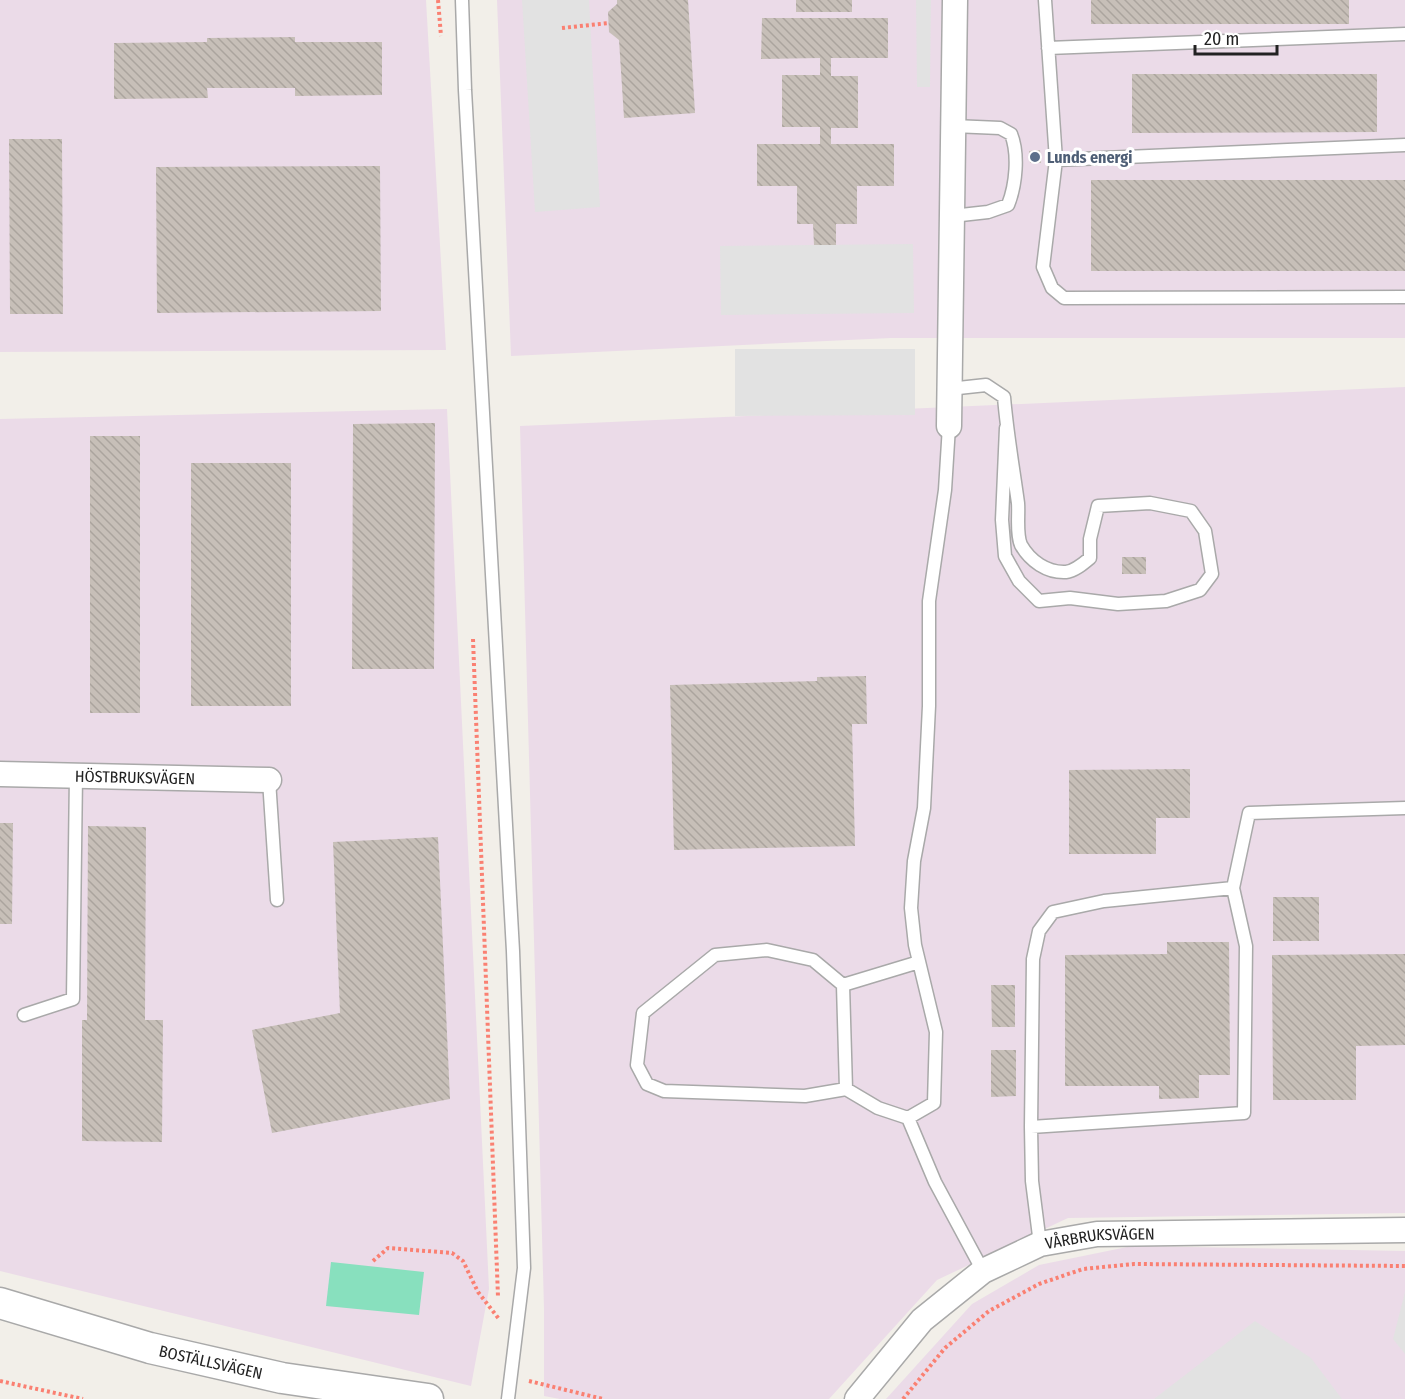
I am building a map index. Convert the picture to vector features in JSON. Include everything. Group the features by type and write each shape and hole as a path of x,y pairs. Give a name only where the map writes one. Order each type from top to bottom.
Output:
{"street":[{"path":"950,426 955,0"},
{"name":"HÖSTBRUKSVÄGEN","path":"0,774 268,780"},
{"name":"VÅRBRUKSVÄGEN","path":"857,1399 922,1320 983,1271 1040,1244 1097,1234 1405,1230"},
{"name":"BOSTÄLLSVÄGEN","path":"0,1303 150,1348 282,1378 428,1399"}],"lane":[{"path":"462,0 513,951 524,1269 508,1399"},
{"path":"1045,0 1056,160 1043,267 1052,288 1064,298 1405,297"},
{"path":"1048,48 1405,34"},
{"path":"952,216 988,212 1008,206 1012,194 1015,158 1011,134 1000,128 953,126"},
{"path":"1056,160 1405,145"},
{"path":"949,388 986,384 1004,397 1006,428 1018,506 1020,543 1032,560 1046,568 1068,572 1081,566 1090,558 1090,539 1098,506 1150,503 1191,511 1205,531 1212,574 1200,590 1166,601 1118,604 1070,598 1039,601 1019,581 1005,556 1002,520 1006,428"},
{"path":"908,1118 934,1102 936,1032 915,945 911,908 914,861 924,808 929,706 929,601 945,490 950,426"},
{"path":"24,1015 73,999 76,775"},
{"path":"268,780 277,900"},
{"path":"1031,1127 1244,1113 1246,946 1233,888 1250,813 1405,808"},
{"path":"1040,1244 1032,1182 1031,1127 1033,959 1039,931 1053,912 1104,901 1233,888"},
{"path":"846,1089 843,985 813,960 767,950 715,955 643,1013 637,1065 647,1084 664,1091 805,1096 846,1089 878,1107 908,1118 935,1182 983,1271"},
{"path":"843,985 919,962"}],"path":[{"path":"438,0 442,48"},
{"path":"562,28 609,23"},
{"path":"373,1261 388,1248 452,1253 463,1261 478,1292 499,1320 473,638"},
{"path":"903,1399 945,1348 989,1311 1039,1284 1083,1269 1134,1264 1405,1266"},
{"path":"511,1377 603,1399"},
{"path":"0,1381 83,1399"}],"shaded area":[{"path":"0,0 426,0 446,350 0,352"},
{"path":"497,0 1405,0 1405,338 891,338 511,356"},
{"path":"522,0 589,0 600,207 535,212"},
{"path":"916,0 931,0 930,87 917,87"},
{"path":"913,244 914,313 721,315 720,246"},
{"path":"735,349 915,349 915,415 735,416"},
{"path":"1405,387 1405,1213 1068,1218 937,1280 829,1399 560,1399 544,1396 544,1309 520,426"},
{"path":"447,409 489,1289 471,1386 0,1271 0,419"},
{"path":"1132,1246 1405,1251 1405,1399 886,1399 972,1304 1039,1265"},
{"path":"1405,1292 1405,1354 1393,1339"},
{"path":"1255,1321 1311,1358 1342,1399 1154,1399"}],"green space":[{"path":"331,1262 424,1272 419,1315 326,1306"}],"building":[{"path":"617,0 688,0 695,113 624,118 619,40 609,32 608,12 617,4"},
{"path":"796,0 852,0 852,12 796,12"},
{"path":"1091,0 1349,0 1349,24 1091,24"},
{"path":"762,18 888,18 888,58 831,58 831,76 858,76 858,128 831,128 831,144 894,144 894,186 857,186 857,224 836,224 836,245 814,245 813,224 797,224 797,186 757,186 757,144 820,144 820,127 782,127 782,75 820,75 820,58 761,59"},
{"path":"295,37 295,42 382,42 382,95 295,96 295,88 207,88 208,98 114,99 114,43 207,42 207,38"},
{"path":"1132,74 1377,74 1377,132 1132,133"},
{"path":"9,139 62,139 63,314 10,314"},
{"name":"Lunds energi","path":"1040,150 1041,163 1030,163 1029,151"},
{"path":"380,166 381,311 157,313 156,167"},
{"path":"1091,180 1405,180 1405,271 1091,271"},
{"path":"435,423 434,669 352,669 353,424"},
{"path":"90,436 140,436 140,713 90,713"},
{"path":"191,463 291,463 291,706 191,706"},
{"path":"1122,557 1146,557 1146,574 1122,574"},
{"path":"866,676 867,724 852,724 855,846 674,850 670,685 817,681 817,677"},
{"path":"1190,769 1190,818 1156,818 1156,854 1069,854 1069,770"},
{"path":"0,823 13,823 12,924 0,924"},
{"path":"88,826 146,827 145,1020 163,1020 162,1142 82,1141 82,1020 87,1020"},
{"path":"438,837 450,1099 272,1133 252,1030 340,1013 333,842"},
{"path":"1273,897 1319,897 1319,941 1273,941"},
{"path":"1167,942 1229,942 1230,1075 1199,1075 1199,1098 1159,1099 1159,1086 1065,1086 1065,955 1167,954"},
{"path":"1405,954 1405,1045 1356,1046 1356,1100 1273,1100 1272,955"},
{"path":"991,985 1015,985 1015,1027 992,1027"},
{"path":"991,1050 1016,1050 1016,1096 991,1097"}],"place":[{"name":"Lunds energi","path":"1035,157"}]}
